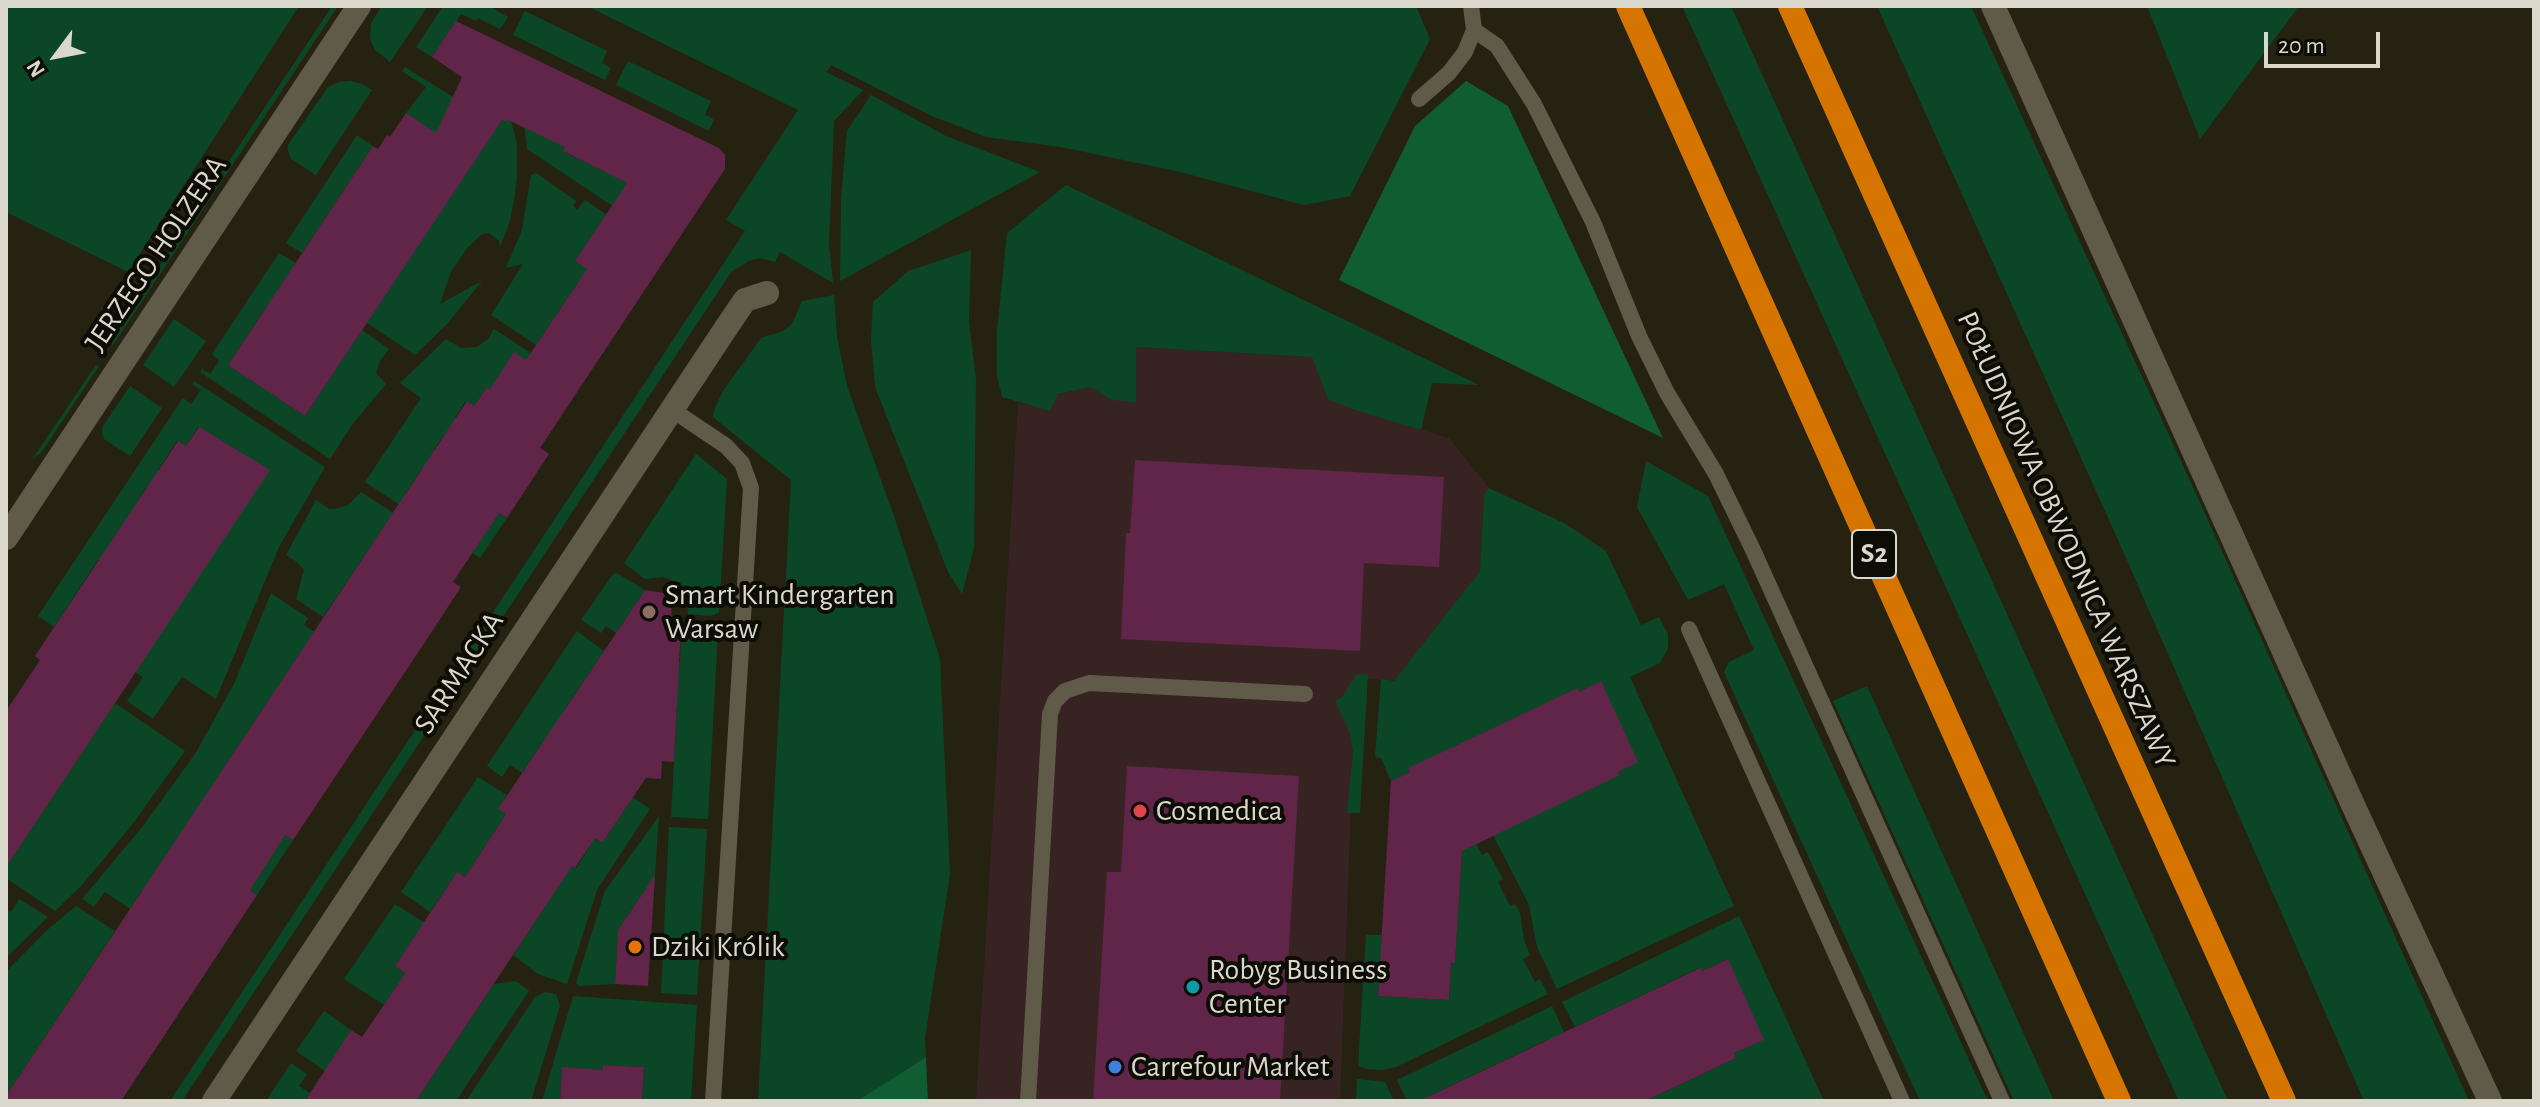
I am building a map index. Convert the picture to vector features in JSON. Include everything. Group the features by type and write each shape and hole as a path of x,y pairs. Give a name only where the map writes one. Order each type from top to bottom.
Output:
{"highway":[{"name":"S2","path":"1628,6 2119,1101"},
{"name":"POŁUDNIOWA OBWODNICA WARSZAWY","path":"1790,6 2284,1101"}],"street":[{"name":"JERZEGO HOLZERA","path":"6,538 359,6"},
{"path":"1993,6 2490,1101"},
{"name":"SARMACKA","path":"214,1101 745,300 767,293"}],"lane":[{"path":"1419,99 1449,73 1465,52 1474,30 1471,6"},
{"path":"1474,30 1497,46 1534,104 1593,222 1653,365 1716,474 1753,550 2002,1101"},
{"path":"671,409 726,446 742,463 751,488 713,1101"},
{"path":"1689,629 1902,1101"},
{"path":"1028,1101 1050,714 1055,701 1076,685 1089,683 1305,694"}],"shaded area":[{"path":"1136,347 1313,357 1358,411 1449,438 1489,488 1484,495 1480,571 1394,681 1360,678 1353,752 1340,1101 976,1101 1018,403 1050,410 1058,394 1090,387 1112,400"}],"green space":[{"path":"6,6 299,6 128,272 6,212"},
{"path":"332,6 338,6 113,345 109,342"},
{"path":"382,6 428,6 390,62 375,50 370,39 371,23"},
{"path":"443,6 493,6 508,17 500,29 461,14 432,57 416,47"},
{"path":"587,6 1416,6 1430,39 1350,196 1304,205 1176,171 1061,147 986,137 932,116 831,65 826,72 863,90 834,121 829,244 833,283 780,252 775,262 759,258 732,271 182,1101 170,1101 745,231 726,220 798,110"},
{"path":"1682,6 1731,6 2228,1101 2179,1101"},
{"path":"1877,6 1971,6 2198,498 2469,1101 2364,1101 2119,542"},
{"path":"2147,6 2299,6 2200,139"},
{"path":"525,11 607,51 602,63 611,68 605,80 513,35"},
{"path":"628,61 711,101 705,114 714,120 709,131 616,85"},
{"path":"405,67 453,97 506,122 510,117 517,144 514,200 500,247 499,241 489,233 482,234 467,248 451,272 440,304 482,281 447,324 415,355 367,323 406,113 426,87 402,71"},
{"path":"351,81 372,90 316,175 291,159 288,145 328,87"},
{"path":"1466,81 1508,106 1663,438 1339,280 1415,126"},
{"path":"871,95 946,136 1040,172 840,281 841,198 847,131"},
{"path":"524,124 565,147 564,152 605,172 644,182 626,215 527,149"},
{"path":"357,135 373,146 302,253 286,243"},
{"path":"536,173 576,201 573,205 577,210 585,200 621,224 604,218 575,261 590,270 578,282 536,345 491,315 523,264 506,268 522,230 531,175"},
{"path":"1066,185 1479,385 1432,383 1421,430 1328,399 1312,357 1136,347 1136,402 1112,400 1090,387 1058,394 1050,411 1002,397 997,375 997,331 1007,233"},
{"path":"971,250 969,322 976,379 974,548 962,594 948,572 875,387 871,339 873,302 908,271"},
{"path":"279,253 296,263 282,284 289,289 266,307 228,365 305,416 362,330 389,349 376,373 386,384 352,425 330,459 200,372 202,369 210,374 219,361 212,354"},
{"path":"834,295 837,337 847,386 895,519 940,659 950,874 925,1038 926,1057 857,1101 758,1101 791,480 713,417 723,391 761,338 783,331 792,324 802,301"},
{"path":"174,319 206,341 174,387 143,365"},
{"path":"494,329 531,353 490,389 487,387 474,406 466,401 455,417 463,423 452,440 444,435 433,451 441,457 422,468 405,494 431,512 499,513 507,518 480,558 365,482 421,398 400,383 446,339 461,348 477,347 488,339"},
{"path":"96,365 99,366 41,453 33,458"},
{"path":"194,381 325,467 279,547 216,699 182,677 153,719 127,701 143,677 135,672 269,470 198,427 186,446 177,441 158,470 166,476 146,488 136,504 144,510 129,532 121,527 110,543 106,565 98,560 54,627 38,616 183,398 191,404 201,390 192,384"},
{"path":"130,386 162,408 130,456 104,439 102,434 103,426"},
{"path":"696,454 727,479 719,613 710,616 688,614 687,599 676,582 663,577 645,579 624,563"},
{"path":"1646,461 1708,496 1988,1101 1920,1101 1724,672 1729,662 1754,650 1724,584 1688,600 1637,507"},
{"path":"1489,488 1566,524 1606,551 1641,625 1659,617 1668,634 1668,648 1660,663 1630,677 1734,906 1557,989 1537,947 1529,905 1493,835 1619,775 1601,682 1579,692 1577,688 1409,769 1410,772 1391,781 1381,758 1375,757 1381,679 1394,681 1480,571 1484,495"},
{"path":"361,492 409,523 389,519 323,617 296,599 304,570 286,555 316,500 329,509 336,509 348,505"},
{"path":"617,573 645,590 616,633 606,626 601,633 581,620 613,574"},
{"path":"271,593 308,618 304,625 322,637 298,656 278,686 271,713 263,708 212,786 293,840 257,895 186,825 154,873 150,895 142,890 130,909 105,892 94,907 82,899 143,826 195,754 234,684"},
{"path":"681,626 718,630 708,819 671,817 677,709 667,661 680,662"},
{"path":"577,631 604,651 564,710 555,747 544,740 522,773 510,765 502,777 487,766"},
{"path":"1357,674 1368,674 1360,813 1347,813 1353,752 1350,733 1335,701 1342,697"},
{"path":"1867,686 2054,1101 2014,1101 1833,701"},
{"path":"115,703 185,751 131,826 82,885 55,911 6,878 6,867"},
{"path":"478,777 507,795 499,809 506,814 465,877 457,872 430,912 401,892"},
{"path":"633,797 650,809 597,890 567,984 538,974 513,955 545,907 566,862 576,868 589,848 591,836 602,843"},
{"path":"659,816 654,889 646,888 618,930 615,984 579,986 576,983 605,891"},
{"path":"669,827 707,829 697,995 661,993"},
{"path":"1476,843 1482,855 1488,852 1503,879 1498,882 1510,906 1515,904 1520,913 1530,955 1523,959 1535,982 1540,979 1548,994 1396,1067 1382,1070 1358,1066 1366,935 1382,935 1378,996 1449,1000 1451,963 1455,963 1462,850"},
{"path":"19,899 48,917 6,958 6,909 11,912"},
{"path":"395,904 428,925 415,936 395,966 405,973 384,1005 344,979"},
{"path":"76,906 115,931 6,1096 6,972 47,930"},
{"path":"1739,916 1824,1101 1645,1101 1736,1058 1734,1053 1763,1040 1727,959 1702,971 1699,968 1575,1027 1562,1002"},
{"path":"516,981 529,991 456,1101 416,1101 494,984"},
{"path":"545,992 556,994 560,1006 531,1101 466,1101 535,997"},
{"path":"573,996 697,1005 691,1101 642,1101 644,1067 604,1065 603,1070 562,1068 560,1101 542,1101"},
{"path":"1552,1006 1566,1036 1547,1040 1429,1096 1428,1101 1407,1101 1397,1080"},
{"path":"324,1011 351,1030 325,1071 296,1051"},
{"path":"926,1057 928,1101 857,1101"},
{"path":"291,1063 307,1074 299,1086 310,1093 305,1101 266,1101"},
{"path":"1357,1079 1385,1082 1394,1101 1356,1101"}],"building":[{"path":"456,21 719,148 725,155 725,169 540,448 549,454 507,518 499,513 453,582 461,587 293,840 285,835 250,890 257,895 121,1101 6,1101 6,1096 467,401 474,406 487,387 490,389 514,352 526,360 587,269 575,261 627,183 563,151 565,147 502,120 305,416 228,365 373,146 378,149 387,135 390,137 406,113 436,133 462,77 432,57"},
{"path":"199,427 270,470 6,867 6,711 40,660 35,656 178,441 186,446"},
{"path":"1135,460 1444,477 1439,567 1364,563 1360,651 1121,639 1126,533 1130,533"},
{"path":"645,590 671,594 672,626 681,626 674,762 662,761 661,779 646,778 602,843 595,838 575,868 572,866 416,1101 305,1101 351,1030 362,1037 384,1005 405,973 395,966 457,872 465,877 506,814 498,809"},
{"path":"1601,681 1638,762 1618,772 1620,775 1462,851 1455,963 1451,963 1449,1000 1378,996 1391,781 1410,772 1408,768 1577,688 1579,692"},
{"name":"Robyg Business Center","path":"1127,766 1299,776 1280,1101 1093,1101 1107,872 1121,872"},
{"path":"655,875 648,986 615,984 618,930"},
{"path":"1728,959 1764,1040 1734,1053 1736,1058 1645,1101 1419,1101 1700,968 1702,971"},
{"path":"603,1065 644,1067 642,1101 560,1101 562,1067 603,1070"}],"place":[{"name":"Smart Kindergarten Warsaw","path":"649,612"},
{"name":"Cosmedica","path":"1140,811"},
{"name":"Dziki Królik","path":"635,947"},
{"name":"Robyg Business Center","path":"1193,987"},
{"name":"Carrefour Market","path":"1115,1067"}]}
